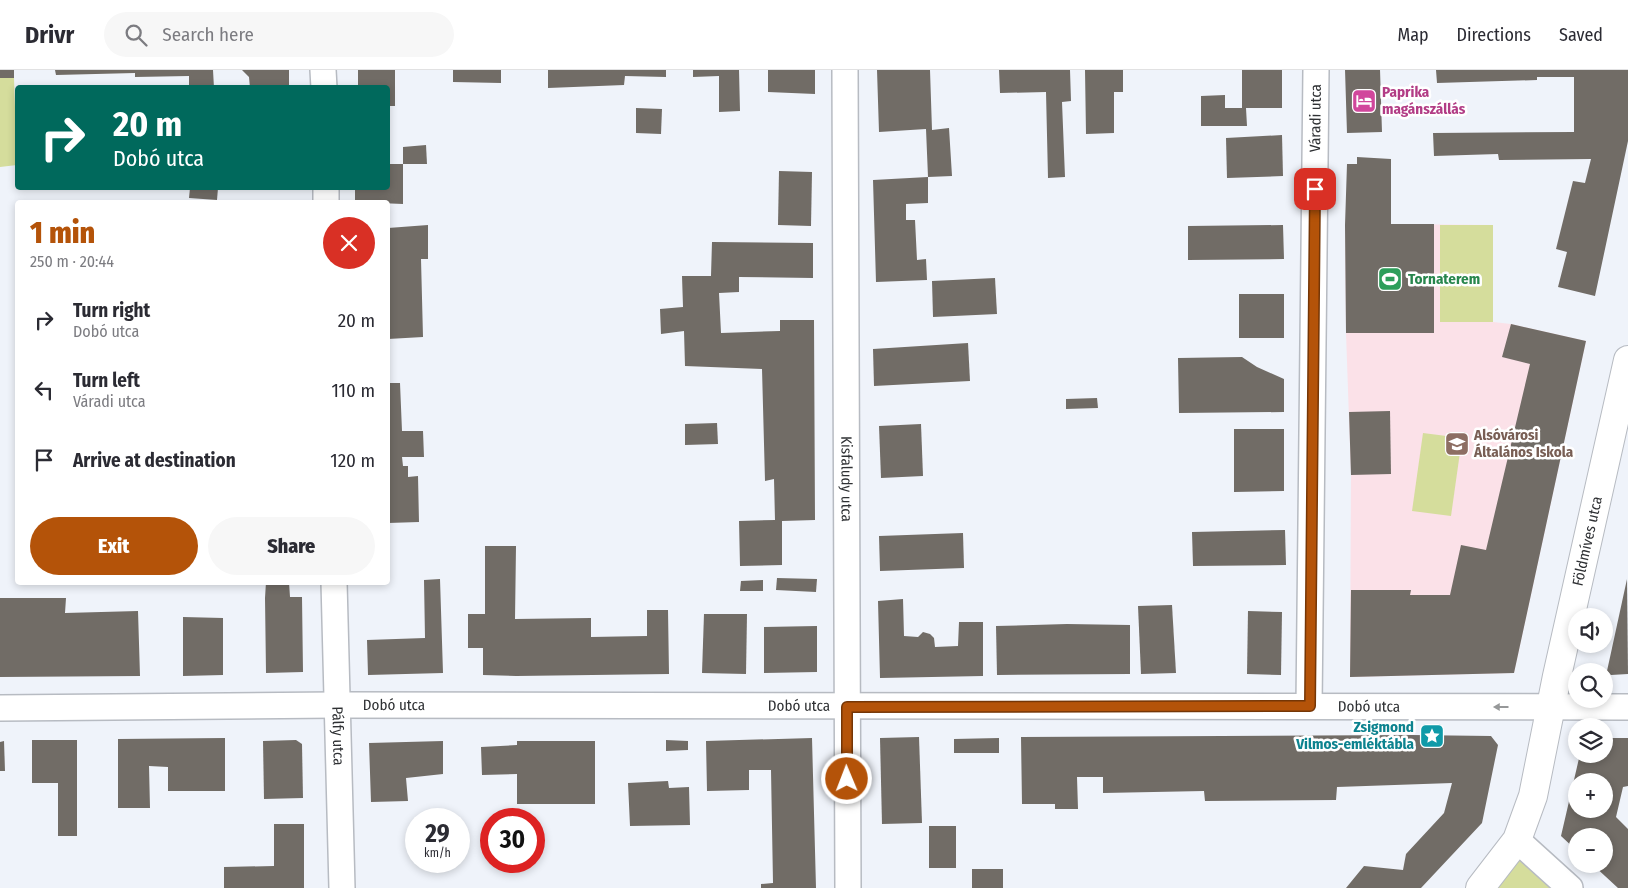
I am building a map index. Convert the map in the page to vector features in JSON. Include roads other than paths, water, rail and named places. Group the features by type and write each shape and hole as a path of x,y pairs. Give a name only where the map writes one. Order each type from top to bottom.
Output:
{"street":[{"path":"323,70 324,85"},
{"name":"Kisfaludy utca","path":"845,70 848,888"},
{"name":"Váradi utca","path":"1310,706 1316,70"},
{"name":"Földmíves utca","path":"1480,888 1517,840 1532,796 1628,360"},
{"name":"Pálfy utca","path":"334,585 342,888"},
{"name":"Dobó utca","path":"0,708 336,705 1628,707"},
{"path":"1517,840 1570,888"}],"place":[{"name":"Paprika magánszállás","path":"1364,101"},
{"name":"Tornaterem","path":"1390,279"},
{"name":"Alsóvárosi Általános Iskola","path":"1457,444"},
{"name":"Zsigmond Vilmos-emléktábla","path":"1432,736"}]}
